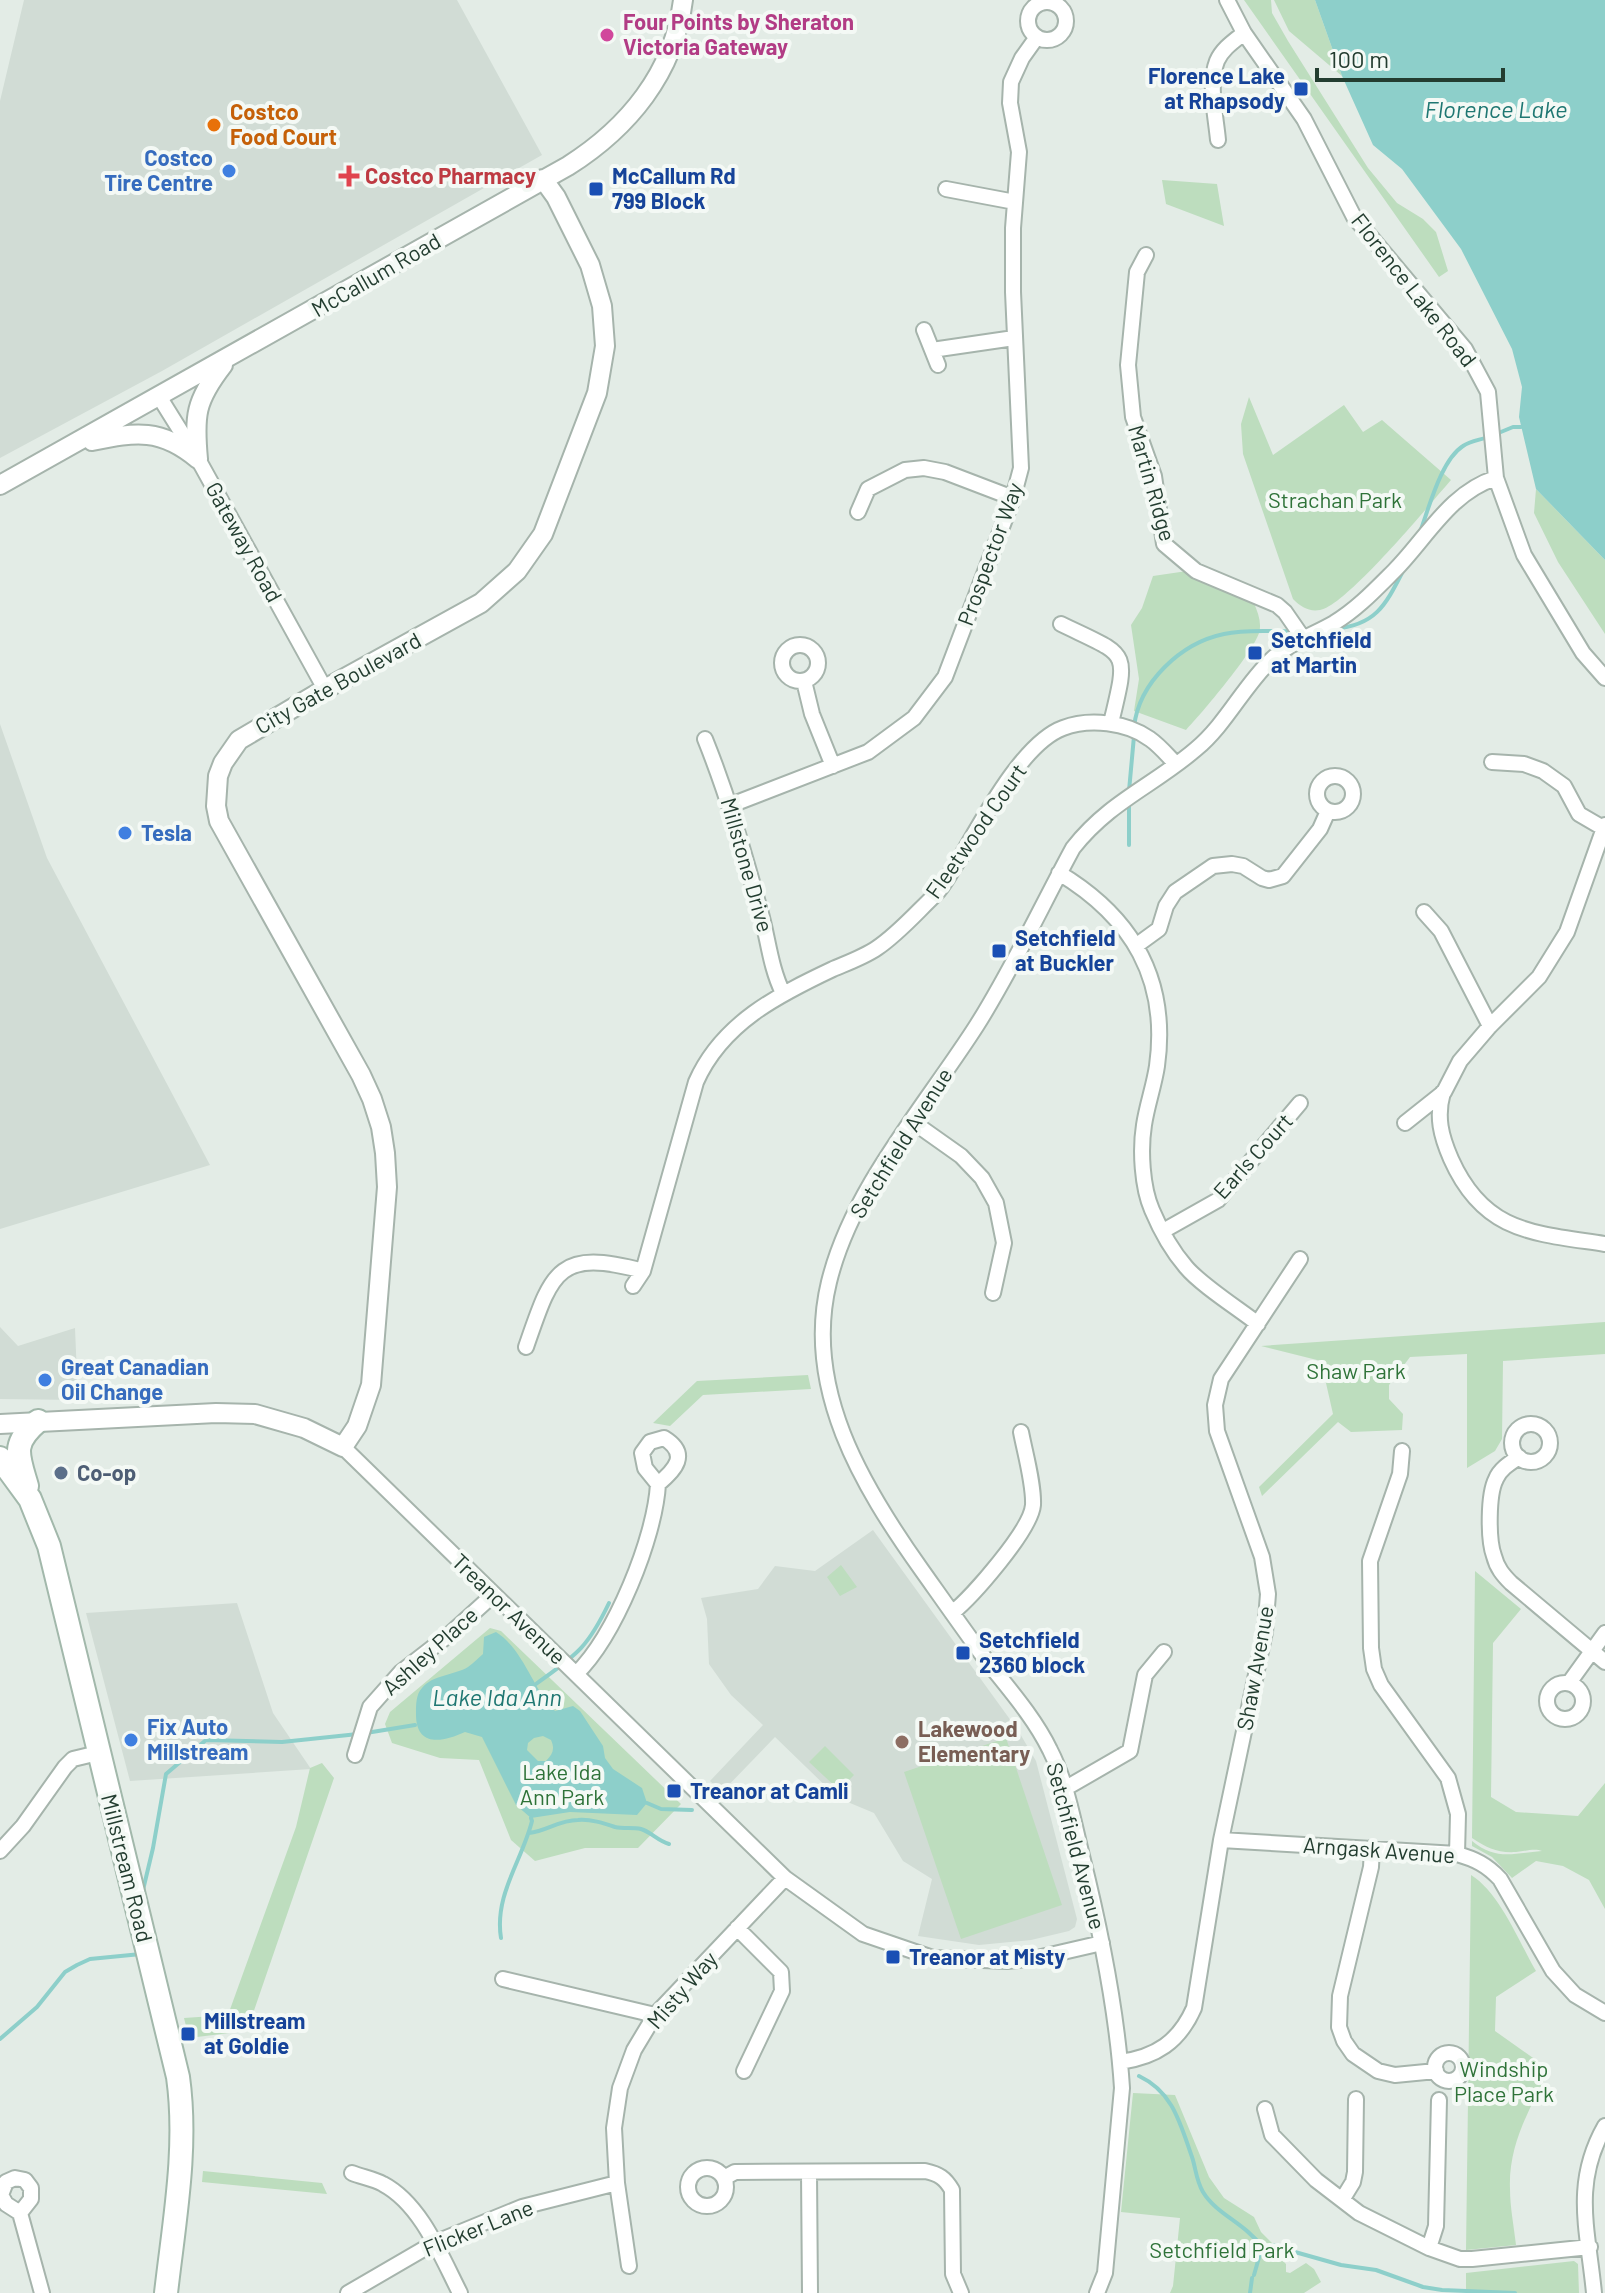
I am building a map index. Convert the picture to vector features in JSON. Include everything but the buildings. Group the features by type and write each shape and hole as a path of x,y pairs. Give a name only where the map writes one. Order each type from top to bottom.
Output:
{"main road":[{"path":"30,1499 19,1460 19,1443 24,1433 38,1421"},
{"name":"Millstream Road","path":"0,1458 30,1499 49,1546 175,2061 182,2103 182,2142 166,2293"}],"street":[{"name":"McCallum Road","path":"0,485 160,398 568,166 606,140 643,100 670,51 683,0"},
{"name":"Florence Lake Road","path":"1227,0 1244,33 1304,119 1354,217 1465,349 1488,392 1496,478 1524,555 1583,653 1605,678"},
{"path":"1218,140 1213,89 1216,62 1226,48 1244,33"},
{"name":"Prospector Way","path":"731,805 868,752 914,718 945,677 1013,498 1021,468 1014,338 1015,202 1019,152 1010,103 1011,82 1037,37"},
{"name":"City Gate Boulevard","path":"343,1447 357,1426 371,1385 387,1187 381,1127 361,1075 226,835 216,806 215,791 223,763 239,740 481,603 517,571 533,551 550,517 597,393 603,368 605,325 598,287 590,265 556,197 543,179"},
{"path":"946,189 1015,202"},
{"name":"Martin Ridge","path":"1146,255 1137,272 1128,365 1133,417 1154,476 1164,544 1196,571 1277,605 1303,638"},
{"path":"924,330 938,365"},
{"path":"932,350 1014,338"},
{"path":"198,459 196,412 213,378 227,360"},
{"name":"Gateway Road","path":"160,398 198,459 325,689"},
{"path":"78,443 155,435 182,446 198,459"},
{"path":"858,512 868,489 905,470 924,468 945,472 1013,498"},
{"name":"Setchfield Avenue","path":"1097,2293 1105,2273 1122,2088 1102,1943 1066,1788 1040,1732 952,1613 884,1515 863,1477 834,1409 822,1357 824,1307 840,1247 871,1183 1000,987 1073,848 1100,817 1209,737 1271,660 1363,603 1404,562 1460,497 1476,484 1496,478"},
{"path":"1061,624 1112,648 1119,656 1123,667 1122,678 1111,723"},
{"path":"804,681 812,714 833,766"},
{"name":"Fleetwood Court","path":"633,1286 643,1271 702,1069 729,1034 783,993 876,949 939,891 1011,776 1037,744 1062,728 1111,723 1149,738 1176,764"},
{"name":"Millstone Drive","path":"705,739 731,805 774,970 783,993"},
{"path":"1492,762 1524,764 1543,771 1564,786 1579,814 1604,827 1567,932 1539,977 1460,1061 1439,1108 1441,1134 1459,1176 1477,1201 1499,1220 1532,1233 1605,1244"},
{"path":"1137,945 1159,929 1166,906 1175,892 1213,866 1243,866 1269,880 1283,876 1320,829 1328,811"},
{"path":"1059,873 1108,908 1137,945 1154,986 1160,1026 1157,1066 1143,1128 1143,1167 1151,1207 1187,1268 1258,1324"},
{"path":"1424,912 1441,931 1490,1026"},
{"path":"1405,1123 1444,1092"},
{"name":"Earls Court","path":"1163,1231 1218,1200 1300,1103"},
{"path":"913,1122 961,1156 982,1178 996,1203 1004,1243 993,1293"},
{"name":"Shaw Avenue","path":"1120,2062 1154,2054 1168,2046 1188,2022 1194,2008 1221,1840 1265,1632 1268,1594 1262,1557 1217,1431 1215,1405 1221,1379 1300,1259"},
{"path":"526,1347 543,1298 561,1273 591,1261 643,1271"},
{"name":"Treanor Avenue","path":"0,1424 216,1413 255,1414 304,1428 343,1447 785,1878 863,1934 933,1958 1007,1961 1037,1958 1102,1943"},
{"path":"952,1613 969,1600 1007,1552 1031,1514 1033,1502 1021,1432"},
{"path":"1402,1451 1400,1474 1370,1561 1371,1648 1374,1669 1381,1685 1448,1778 1458,1814 1457,1854"},
{"path":"1519,1457 1495,1479 1491,1494 1491,1548 1499,1570 1605,1662"},
{"path":"576,1674 589,1661 627,1594 657,1504 658,1484"},
{"name":"Ashley Place","path":"355,1755 370,1707 376,1699 401,1672 493,1595"},
{"path":"1569,1683 1605,1633"},
{"path":"1066,1788 1130,1751 1145,1675 1164,1652"},
{"path":"0,1851 23,1826 73,1759 98,1753"},
{"name":"Arngask Avenue","path":"1221,1840 1457,1854 1475,1859 1500,1879 1553,1971 1575,1995 1605,2013"},
{"path":"1372,1848 1371,1867 1340,1996 1339,2027 1353,2054 1378,2071 1395,2075 1436,2071"},
{"name":"Misty Way","path":"629,2266 617,2183 614,2128 620,2088 634,2050 655,2015 785,1878"},
{"path":"737,1928 781,1972 782,1991 744,2071"},
{"path":"503,1979 655,2015"},
{"path":"1342,2200 1355,2172 1356,2099"},
{"path":"1429,2248 1436,2226 1439,2100"},
{"path":"1265,2109 1272,2135 1316,2180 1359,2213 1429,2248 1460,2259 1472,2259 1590,2247"},
{"path":"1594,2293 1585,2205 1586,2175 1592,2148 1605,2126"},
{"path":"724,2178 735,2172 937,2173 952,2190 953,2274 961,2293"},
{"path":"352,2173 383,2184 407,2202 434,2243 460,2293"},
{"path":"809,2173 810,2293"},
{"name":"Flicker Lane","path":"348,2293 434,2243 522,2207 617,2183"},
{"path":"20,2213 42,2293"}],"shaded area":[{"path":"24,0 457,0 542,155 162,371 0,458 0,101"},
{"path":"0,724 47,858 210,1165 0,1229"},
{"path":"0,1327 18,1346 75,1328 78,1400 0,1399"},
{"name":"Lakewood Elementary","path":"873,1530 1019,1732 1036,1761 1077,1919 1075,1927 1069,1931 1031,1940 979,1945 918,1936 932,1879 903,1861 874,1813 838,1798 775,1737 722,1792 710,1781 763,1725 731,1695 709,1664 707,1619 701,1598 758,1589 775,1566 815,1571"},
{"path":"237,1603 273,1713 311,1769 130,1781 86,1613"}],"green space":[{"path":"1244,0 1271,0 1272,13 1288,41 1368,168 1397,203 1423,219 1436,232 1448,271 1439,277"},
{"path":"1274,0 1315,0 1342,76 1289,31"},
{"path":"1162,180 1217,184 1224,226 1166,204"},
{"name":"Strachan Park","path":"1249,397 1273,455 1344,405 1363,432 1382,420 1451,480 1367,573 1332,604 1320,610 1305,608 1293,599 1243,454 1241,424"},
{"path":"1536,489 1605,560 1605,634 1558,562 1534,513"},
{"path":"1187,571 1254,603 1260,626 1247,655 1186,730 1134,711 1139,679 1131,625 1142,608 1153,576"},
{"name":"Shaw Park","path":"1605,1322 1605,1354 1503,1361 1502,1439 1495,1451 1467,1468 1467,1354 1410,1357 1389,1385 1389,1399 1403,1414 1402,1430 1351,1432 1338,1422 1262,1496 1259,1487 1333,1414 1321,1361 1261,1346"},
{"path":"808,1375 811,1389 703,1395 670,1426 653,1423 697,1381"},
{"path":"841,1565 857,1587 840,1596 827,1577"},
{"path":"1475,1571 1521,1609 1493,1643 1491,1797 1516,1812 1578,1816 1605,1783 1605,1909 1589,1880 1563,1866 1536,1861 1512,1878 1492,1857 1472,1846 1472,1841 1489,1851 1506,1854 1542,1851 1498,1851 1472,1838"},
{"name":"Lake Ida Ann Park","path":"490,1628 501,1631 681,1804 638,1848 585,1848 535,1861 511,1840 479,1760 440,1758 392,1743 385,1724 390,1712"},
{"path":"1006,1738 1062,1905 961,1939 904,1772"},
{"path":"825,1746 854,1775 839,1790 809,1762"},
{"path":"322,1763 334,1778 249,2025 229,2033 189,2038 184,2018 228,2015 296,1827 310,1768"},
{"name":"Windship Place Park","path":"1471,1875 1500,1906 1536,1971 1496,1997 1495,2031 1550,2070 1522,2127 1513,2157 1510,2196 1516,2245 1466,2250"},
{"name":"Setchfield Park","path":"1133,2093 1175,2095 1209,2177 1224,2198 1254,2217 1261,2232 1272,2243 1272,2250 1286,2264 1286,2272 1290,2273 1306,2263 1314,2269 1321,2282 1304,2293 1170,2293 1180,2218 1121,2212"},
{"path":"203,2171 322,2183 327,2194 202,2182"},
{"path":"1574,2261 1578,2264 1579,2293 1466,2293 1466,2273"}],"water":[{"name":"Florence Lake","path":"1315,0 1605,0 1605,560 1536,489 1519,417 1522,387 1512,349 1461,249 1402,169 1373,145 1342,76"},
{"name":"Lake Ida Ann","path":"496,1632 506,1640 555,1711 573,1706 580,1711 603,1746 605,1758 613,1769 642,1788 647,1803 637,1815 570,1812 531,1818 516,1805 482,1737 465,1732 439,1740 425,1737 417,1723 420,1690 432,1680 472,1664 483,1654 484,1637","holes":["543,1736 551,1740 553,1751 546,1761 538,1761 527,1750 528,1743 534,1738"]}],"waterway":[{"path":"1496,434 1521,427"},
{"path":"1420,532 1448,462 1463,446 1488,437"},
{"path":"1334,629 1361,623 1378,611 1392,593 1404,569"},
{"path":"1134,727 1144,695 1153,680 1192,646 1233,632 1293,631"},
{"path":"1129,791 1134,736"},
{"path":"1129,803 1129,845"},
{"path":"536,1684 579,1650 594,1631 609,1603"},
{"path":"366,1733 415,1725"},
{"path":"143,1890 166,1774 206,1740 282,1742 358,1734"},
{"path":"647,1803 661,1809 692,1810"},
{"path":"501,1938 501,1907 528,1836 531,1818"},
{"path":"529,1833 571,1820 588,1820 618,1828 641,1829 669,1844"},
{"path":"0,2039 37,2007 65,1972 90,1959 141,1954"},
{"path":"1139,2076 1160,2091 1174,2110 1203,2192 1215,2207 1262,2247 1280,2245 1341,2265 1376,2270 1423,2287 1515,2293"},
{"path":"1254,2275 1262,2247"},
{"path":"1250,2293 1252,2278"}],"place":[{"name":"Four Points by Sheraton Victoria Gateway","path":"607,35"},
{"name":"Florence Lake at Rhapsody","path":"1301,89"},
{"name":"Costco Food Court","path":"214,125"},
{"name":"Costco Tire Centre","path":"229,171"},
{"name":"Costco Pharmacy","path":"349,176"},
{"name":"McCallum Rd 799 Block","path":"596,189"},
{"name":"Setchfield at Martin","path":"1255,653"},
{"name":"Tesla","path":"125,833"},
{"name":"Setchfield at Buckler","path":"999,951"},
{"name":"Great Canadian Oil Change","path":"45,1380"},
{"name":"Co-op","path":"61,1473"},
{"name":"Setchfield 2360 block","path":"963,1653"},
{"name":"Fix Auto Millstream","path":"131,1740"},
{"name":"Lakewood Elementary","path":"902,1742"},
{"name":"Treanor at Camli","path":"674,1791"},
{"name":"Treanor at Misty","path":"893,1957"},
{"name":"Millstream at Goldie","path":"188,2034"}]}
